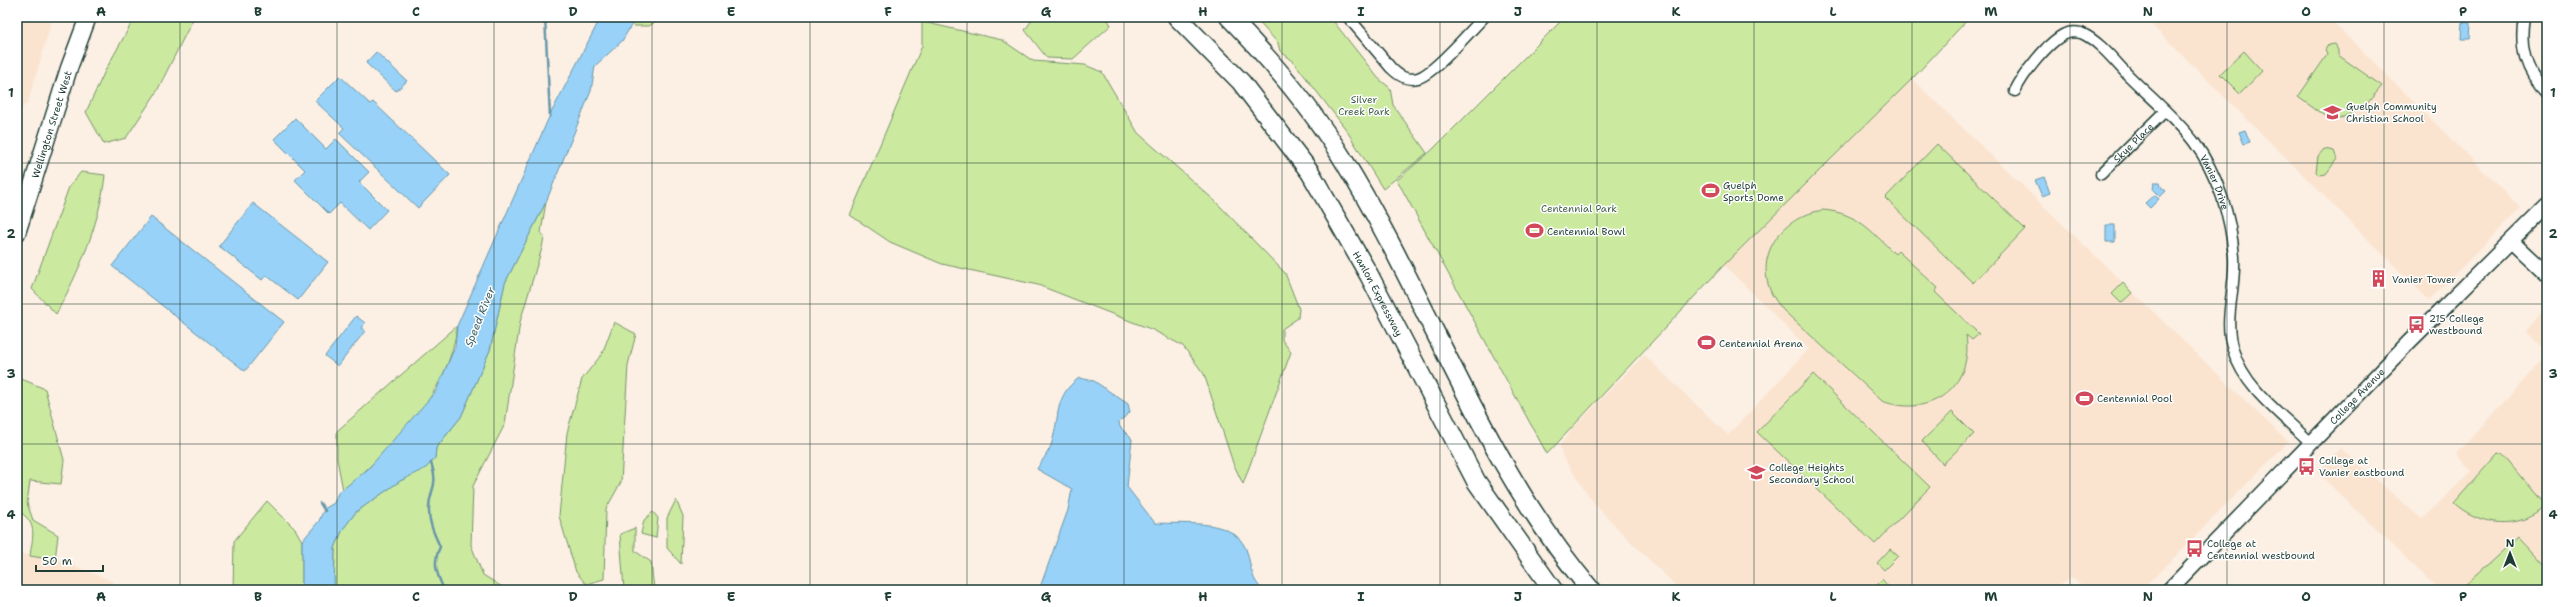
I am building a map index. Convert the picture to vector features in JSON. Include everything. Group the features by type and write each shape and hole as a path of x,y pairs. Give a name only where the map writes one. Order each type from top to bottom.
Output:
{"highway":[{"name":"Hanlon Expressway","path":"1177,17 1241,82 1310,172 1369,275 1476,481 1553,590"},
{"path":"1229,17 1283,76 1344,161 1391,244 1476,412 1530,506 1591,590"}],"main road":[{"name":"Wellington Street West","path":"17,233 69,68 88,17"},
{"name":"College Avenue","path":"2168,590 2312,444 2409,342 2547,205"},
{"path":"2512,240 2547,276"}],"street":[{"path":"1348,17 1398,76 1407,79 1427,75 1484,17"},
{"path":"2524,17 2522,42 2526,60 2533,77 2547,93"},
{"name":"Vanier Drive","path":"2015,91 2022,76 2049,48 2065,34 2081,33 2096,44 2165,111 2200,149 2215,178 2224,205 2234,258 2229,328 2232,350 2240,369 2260,394 2312,444"},
{"name":"Skye Place","path":"2101,174 2165,111"}],"shaded area":[{"path":"17,17 53,17 28,102 17,113"},
{"name":"Guelph Community Christian School","path":"2144,17 2328,17 2521,208 2429,300"},
{"path":"1912,79 2288,442 2142,590 2086,590 2074,578 2070,577 2054,590 1680,590 1593,502 1562,456 1560,445 1573,428 1644,355 1728,435 1809,349 1724,265"},
{"path":"2547,306 2547,353 2526,331"},
{"path":"2547,355 2547,590 2439,590 2318,473 2340,448 2422,519 2472,471 2456,454"},
{"path":"17,553 59,560 114,582 112,590 17,590"}],"green space":[{"path":"135,17 194,17 156,93 126,138 104,144 86,112 105,71"},
{"path":"636,17 663,17 649,26 633,26"},
{"path":"918,17 936,17 923,22 1002,40 1033,61 1085,65 1102,72 1138,133 1215,201 1285,273 1299,309 1298,318 1282,329 1282,340 1291,352 1243,484 1233,463 1204,374 1183,346 1153,330 1038,285 942,264 890,242 850,215 922,46 922,22"},
{"path":"1034,17 1106,17 1111,25 1073,59 1047,58 1025,30"},
{"name":"Silver Creek Park","path":"1254,17 1330,17 1378,78 1390,88 1393,105 1427,153 1383,189 1345,128 1293,61 1280,51 1278,43"},
{"name":"Centennial Park","path":"1565,17 1970,17 1912,79 1724,265 1547,454 1397,180 1432,150"},
{"path":"2334,44 2338,50 2338,55 2382,86 2364,107 2333,122 2298,97 2327,55 2325,50 2328,45"},
{"path":"2244,51 2262,71 2240,94 2220,74"},
{"path":"1937,144 2025,229 1973,283 1885,198"},
{"path":"2324,149 2334,151 2337,159 2326,174 2320,175 2316,172 2318,156"},
{"path":"81,172 105,175 102,193 87,247 73,281 56,314 32,289 69,187"},
{"path":"546,202 541,232 544,237 542,248 520,322 505,424 473,486 471,545 483,575 507,590 334,590 335,548 343,529 356,512 400,481 426,468 435,458 436,448 461,417 490,350 505,283"},
{"path":"1823,210 1846,215 1855,219 1871,231 1895,254 1898,251 1938,288 1935,292 1979,334 1972,340 1966,335 1967,354 1963,370 1956,383 1945,394 1932,402 1916,406 1900,405 1882,401 1784,311 1774,299 1766,276 1770,249 1786,228 1809,214"},
{"path":"2123,283 2132,293 2121,303 2112,294"},
{"path":"614,322 636,334 628,365 621,482 606,509 604,579 586,584 576,572 559,516 567,433 582,379 602,354"},
{"path":"457,326 452,351 443,374 431,397 399,438 362,474 343,490 337,459 337,431"},
{"path":"1813,374 1930,487 1875,544 1757,432"},
{"path":"17,377 45,389 64,460 61,484 30,481 27,503 33,520 58,535 55,560 30,556 33,535 31,524 24,515 17,510"},
{"path":"1952,412 1974,434 1943,464 1922,441"},
{"path":"2498,453 2502,454 2545,506 2535,514 2512,522 2487,521 2464,511 2454,503"},
{"path":"676,500 683,516 681,564 667,548 667,518"},
{"path":"267,501 295,529 302,541 302,590 233,590 234,541"},
{"path":"653,512 658,518 656,538 641,534 644,520"},
{"path":"635,528 635,551 651,562 654,590 624,590 620,534"},
{"path":"2518,537 2547,568 2547,590 2466,590 2463,587"},
{"path":"1890,549 1898,556 1884,570 1877,563"},
{"path":"1882,579 1891,590 1871,590"}],"water":[{"name":"Speed River","path":"601,17 636,17 622,41 595,66 591,91 546,202 505,283 490,350 461,417 436,448 435,458 426,468 400,481 356,512 343,529 335,548 334,590 302,590 302,541 319,521 324,509 334,503 338,493 368,469 436,391 455,347 457,326 550,115"},
{"path":"2462,22 2471,23 2470,39 2461,39"},
{"path":"376,52 407,81 396,91 366,63"},
{"path":"340,76 370,104 373,102 450,175 418,208 339,133 344,128 315,101"},
{"path":"295,118 326,149 336,139 369,172 359,182 387,210 368,230 340,203 329,214 295,180 305,170 274,139"},
{"path":"2245,130 2250,142 2244,144 2239,132"},
{"path":"2044,177 2050,193 2042,196 2035,180"},
{"path":"2154,182 2160,182 2161,187 2166,191 2160,197 2153,190"},
{"path":"2154,195 2159,199 2150,208 2145,203"},
{"path":"253,203 328,262 298,300 266,275 262,280 219,246"},
{"path":"151,217 284,322 245,371 112,266"},
{"path":"2106,225 2115,225 2115,242 2106,242"},
{"path":"356,316 365,323 361,328 365,331 338,366 325,356"},
{"path":"1079,378 1094,381 1128,404 1130,412 1119,422 1120,427 1132,439 1127,487 1155,523 1209,525 1222,528 1234,534 1242,543 1248,555 1256,583 1263,590 1039,590 1068,510 1072,489 1037,469 1051,445 1059,407 1065,392"}],"waterway":[{"path":"545,17 550,116"},
{"path":"431,463 434,484 429,504 429,516 440,547 436,559 436,569 444,590"},
{"path":"320,503 325,511"}],"place":[{"name":"Guelph Community Christian School","path":"2333,112"},
{"name":"Guelph Sports Dome","path":"1710,191"},
{"name":"Centennial Bowl","path":"1534,231"},
{"name":"Vanier Tower","path":"2379,279"},
{"name":"215 College westbound","path":"2416,324"},
{"name":"Centennial Arena","path":"1706,343"},
{"name":"Centennial Pool","path":"2084,398"},
{"name":"College at Vanier eastbound","path":"2306,466"},
{"name":"College Heights Secondary School","path":"1756,473"},
{"name":"College at Centennial westbound","path":"2194,549"}]}
